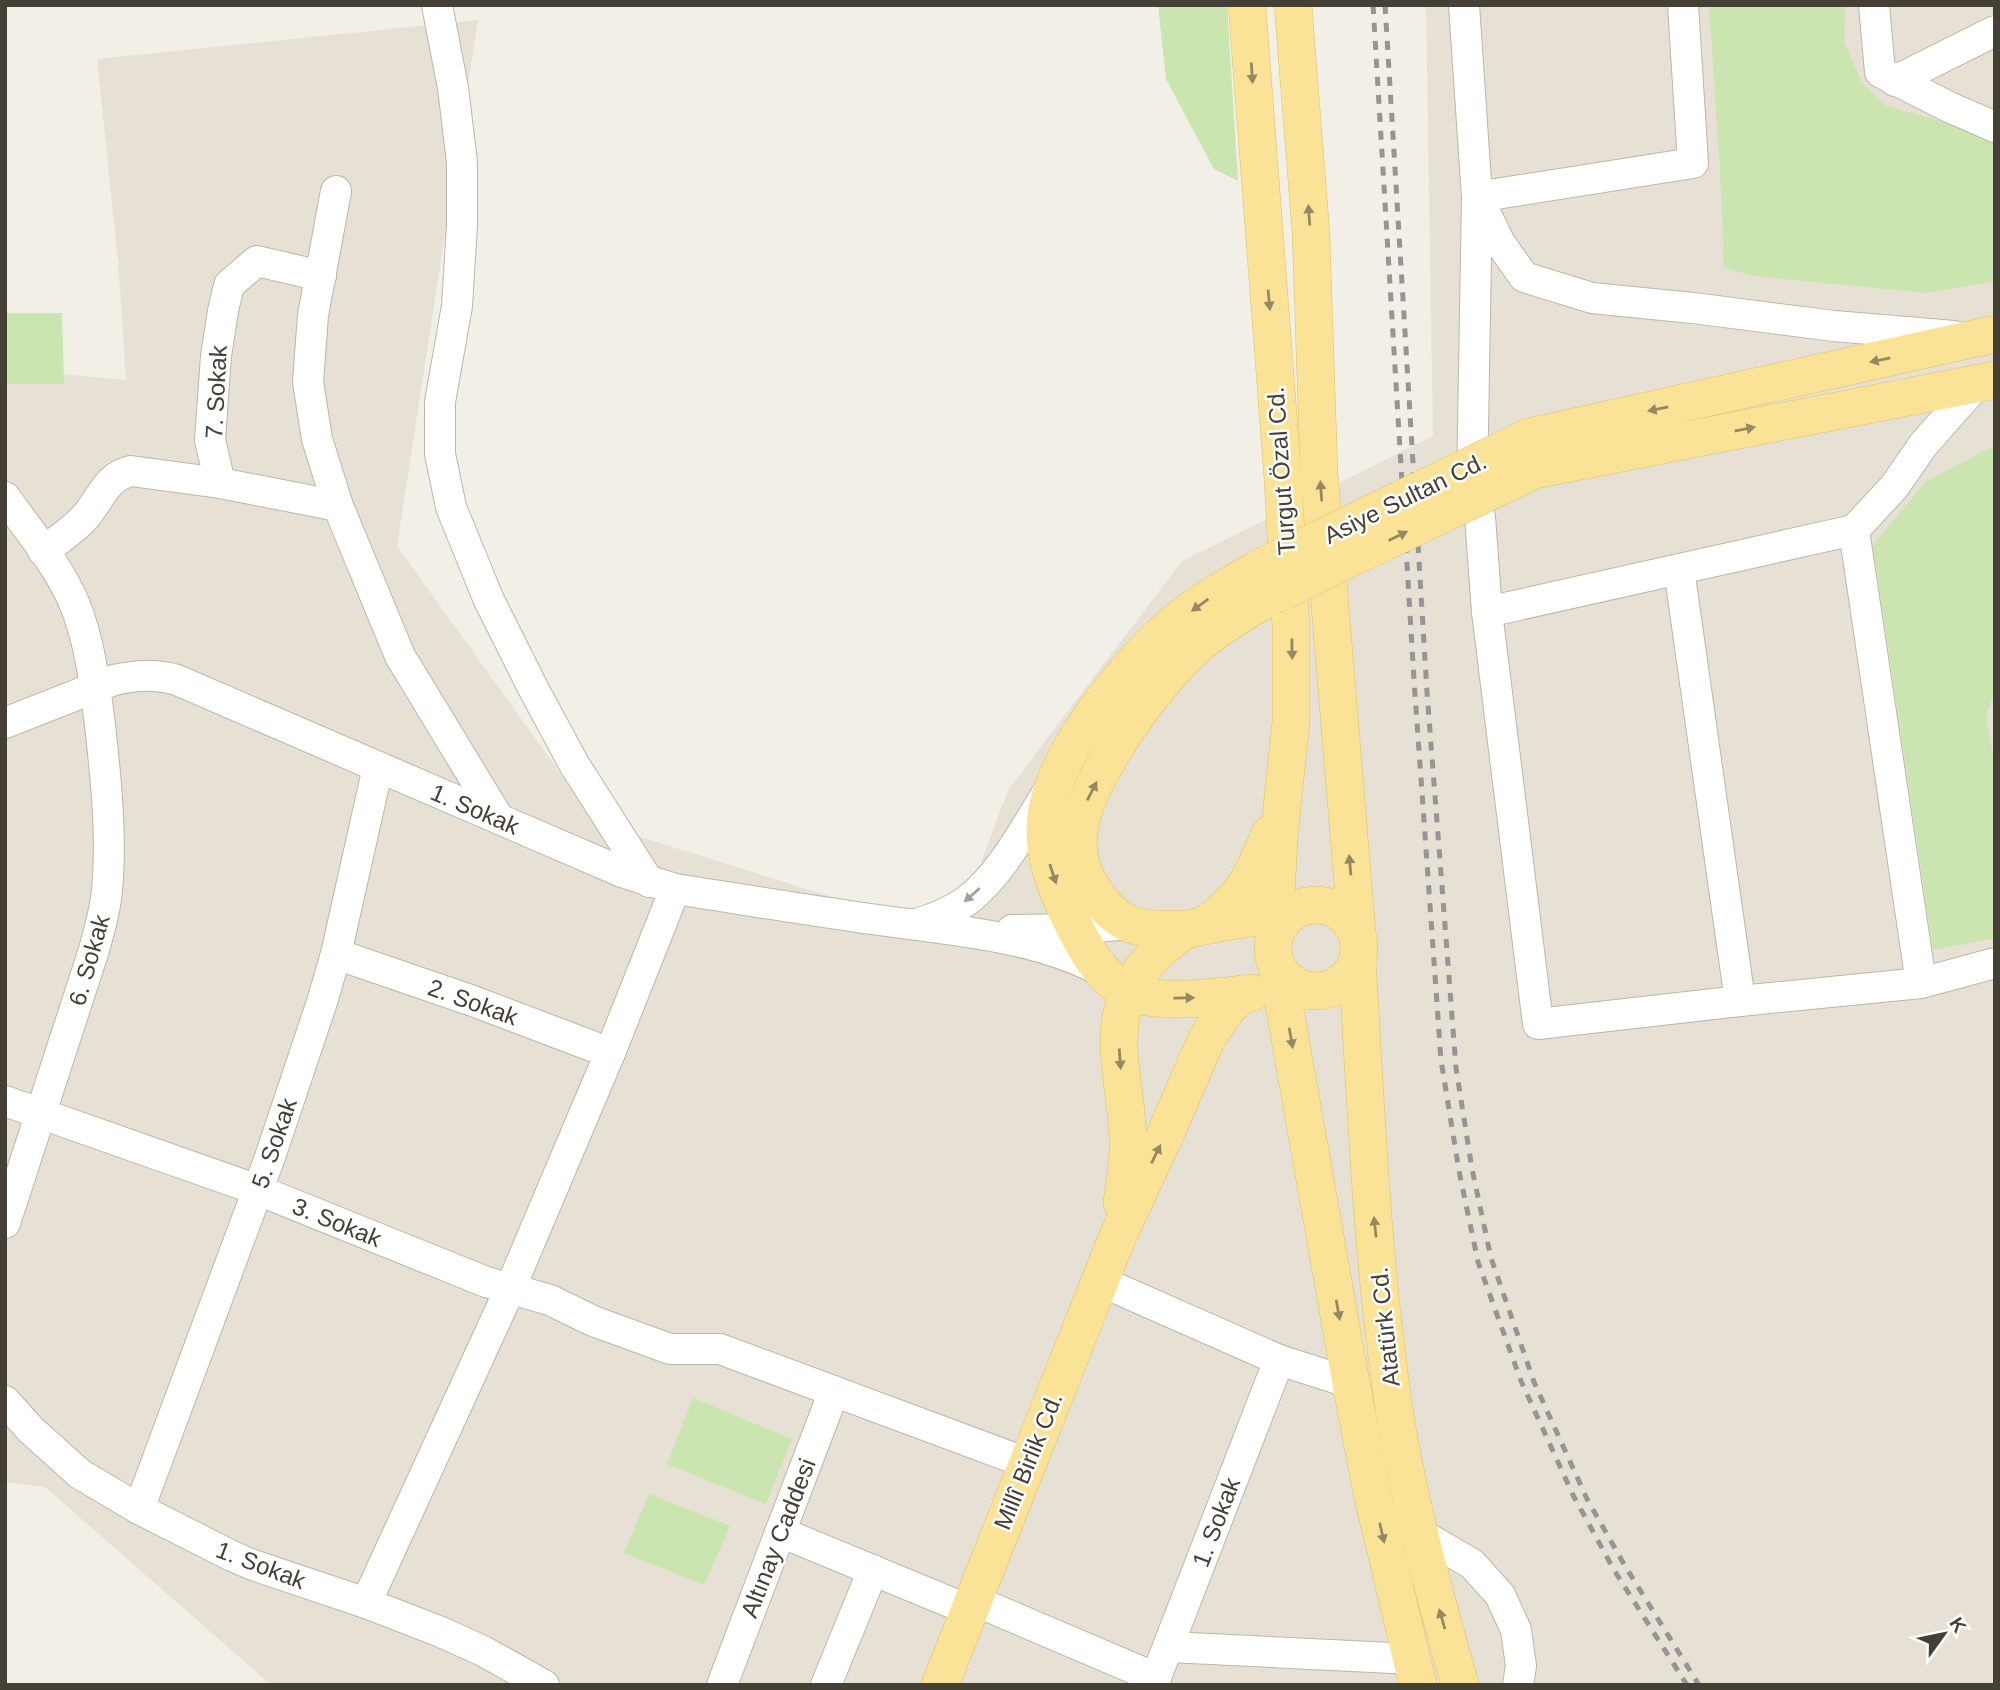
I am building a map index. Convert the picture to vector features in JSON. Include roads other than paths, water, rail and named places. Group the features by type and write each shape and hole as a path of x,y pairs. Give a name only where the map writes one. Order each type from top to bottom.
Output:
{"main road":[{"name":"Turgut Özal Cd.","path":"1247,5 1283,480 1291,628 1291,722 1283,804 1283,952"},
{"name":"Turgut Özal Cd.","path":"1293,5 1311,233 1319,472 1357,948"},
{"name":"Asiye Sultan Cd.","path":"1116,983 1058,891 1047,853 1045,818 1049,799 1066,758 1108,696 1157,640 1201,603 1264,583 1531,454 1987,336"},
{"name":"Asiye Sultan Cd.","path":"1531,454 1986,382"},
{"name":"Asiye Sultan Cd.","path":"1082,930 1081,865 1078,850 1082,814 1088,798 1105,766 1153,693 1195,648 1241,613 1264,583"},
{"path":"1116,983 1228,906 1240,894 1283,804"},
{"path":"1116,983 1148,997 1175,999 1242,994 1283,952 1297,908 1311,904 1338,910 1349,919 1357,948 1350,976 1339,985 1313,992 1283,952"},
{"name":"Asiye Sultan Cd.","path":"1082,930 1117,918 1129,925 1162,930 1195,928 1283,952"},
{"name":"Atatürk Cd.","path":"1357,948 1372,1201 1390,1381 1419,1533 1461,1685"},
{"name":"Atatürk Cd.","path":"1283,952 1351,1383 1372,1493 1415,1672"},
{"name":"Millî Birlik Cd.","path":"1116,983 1121,1016 1119,1053 1128,1139 1127,1172 1117,1238"},
{"name":"Millî Birlik Cd.","path":"940,1685 1117,1238 1207,1038 1216,1022 1242,994"}],"street":[{"path":"366,1603 510,1289 610,1053 662,886 574,764 488,598 451,507 440,454 440,402 457,306 462,225 461,162 453,89 437,5"},
{"path":"1464,5 1477,197 1472,486 1480,517 1488,612 1538,1024 1921,984 1995,963"},
{"path":"1477,197 1693,163 1683,5"},
{"path":"1874,5 1880,72 1995,127"},
{"path":"1895,80 1995,31"},
{"path":"336,191 313,316 309,382 317,439 338,506 400,656 499,819"},
{"path":"1477,197 1500,243 1524,277 1592,298 1835,326 1987,336"},
{"name":"7. Sokak","path":"220,483 210,440 216,356 229,285 257,261 321,276"},
{"path":"1488,612 1854,530 1894,486 1923,445 1986,382"},
{"path":"43,551 67,534 86,515 119,474 131,471 220,483 338,506"},
{"name":"6. Sokak","path":"5,497 67,587 88,646 106,787 109,865 103,918 93,953 5,1223"},
{"path":"1854,530 1921,984"},
{"path":"1679,569 1740,1001"},
{"name":"1. Sokak","path":"5,723 95,687 132,676 146,674 168,677 622,872 662,886 963,931 1082,930"},
{"name":"5. Sokak","path":"139,1510 258,1190 322,1002 336,954 378,767"},
{"path":"913,925 965,902 981,887 1005,858 1055,781"},
{"name":"2. Sokak","path":"336,954 473,1001 610,1053"},
{"name":"3. Sokak","path":"5,1101 258,1190 485,1282 550,1300 593,1321 670,1349 720,1349 1027,1463"},
{"path":"1100,1281 1279,1360 1351,1383"},
{"name":"1. Sokak","path":"1155,1681 1279,1360"},
{"name":"Altınay Caddesi","path":"722,1685 834,1391"},
{"name":"1. Sokak","path":"5,1401 18,1431 80,1474 139,1510 242,1561 366,1603 441,1632 513,1676 544,1685"},
{"path":"780,1532 873,1570 971,1605 1155,1681"},
{"path":"1419,1533 1472,1564 1500,1595 1516,1630 1521,1666 1518,1685"},
{"path":"826,1685 873,1570"},
{"path":"1168,1647 1415,1672"}],"railway":[{"path":"1373,5 1414,680 1441,1060 1459,1171 1478,1262 1521,1381 1573,1495 1614,1570 1687,1685"},
{"path":"1385,5 1427,692 1456,1068 1472,1169 1491,1258 1534,1382 1587,1499 1699,1685"}]}
